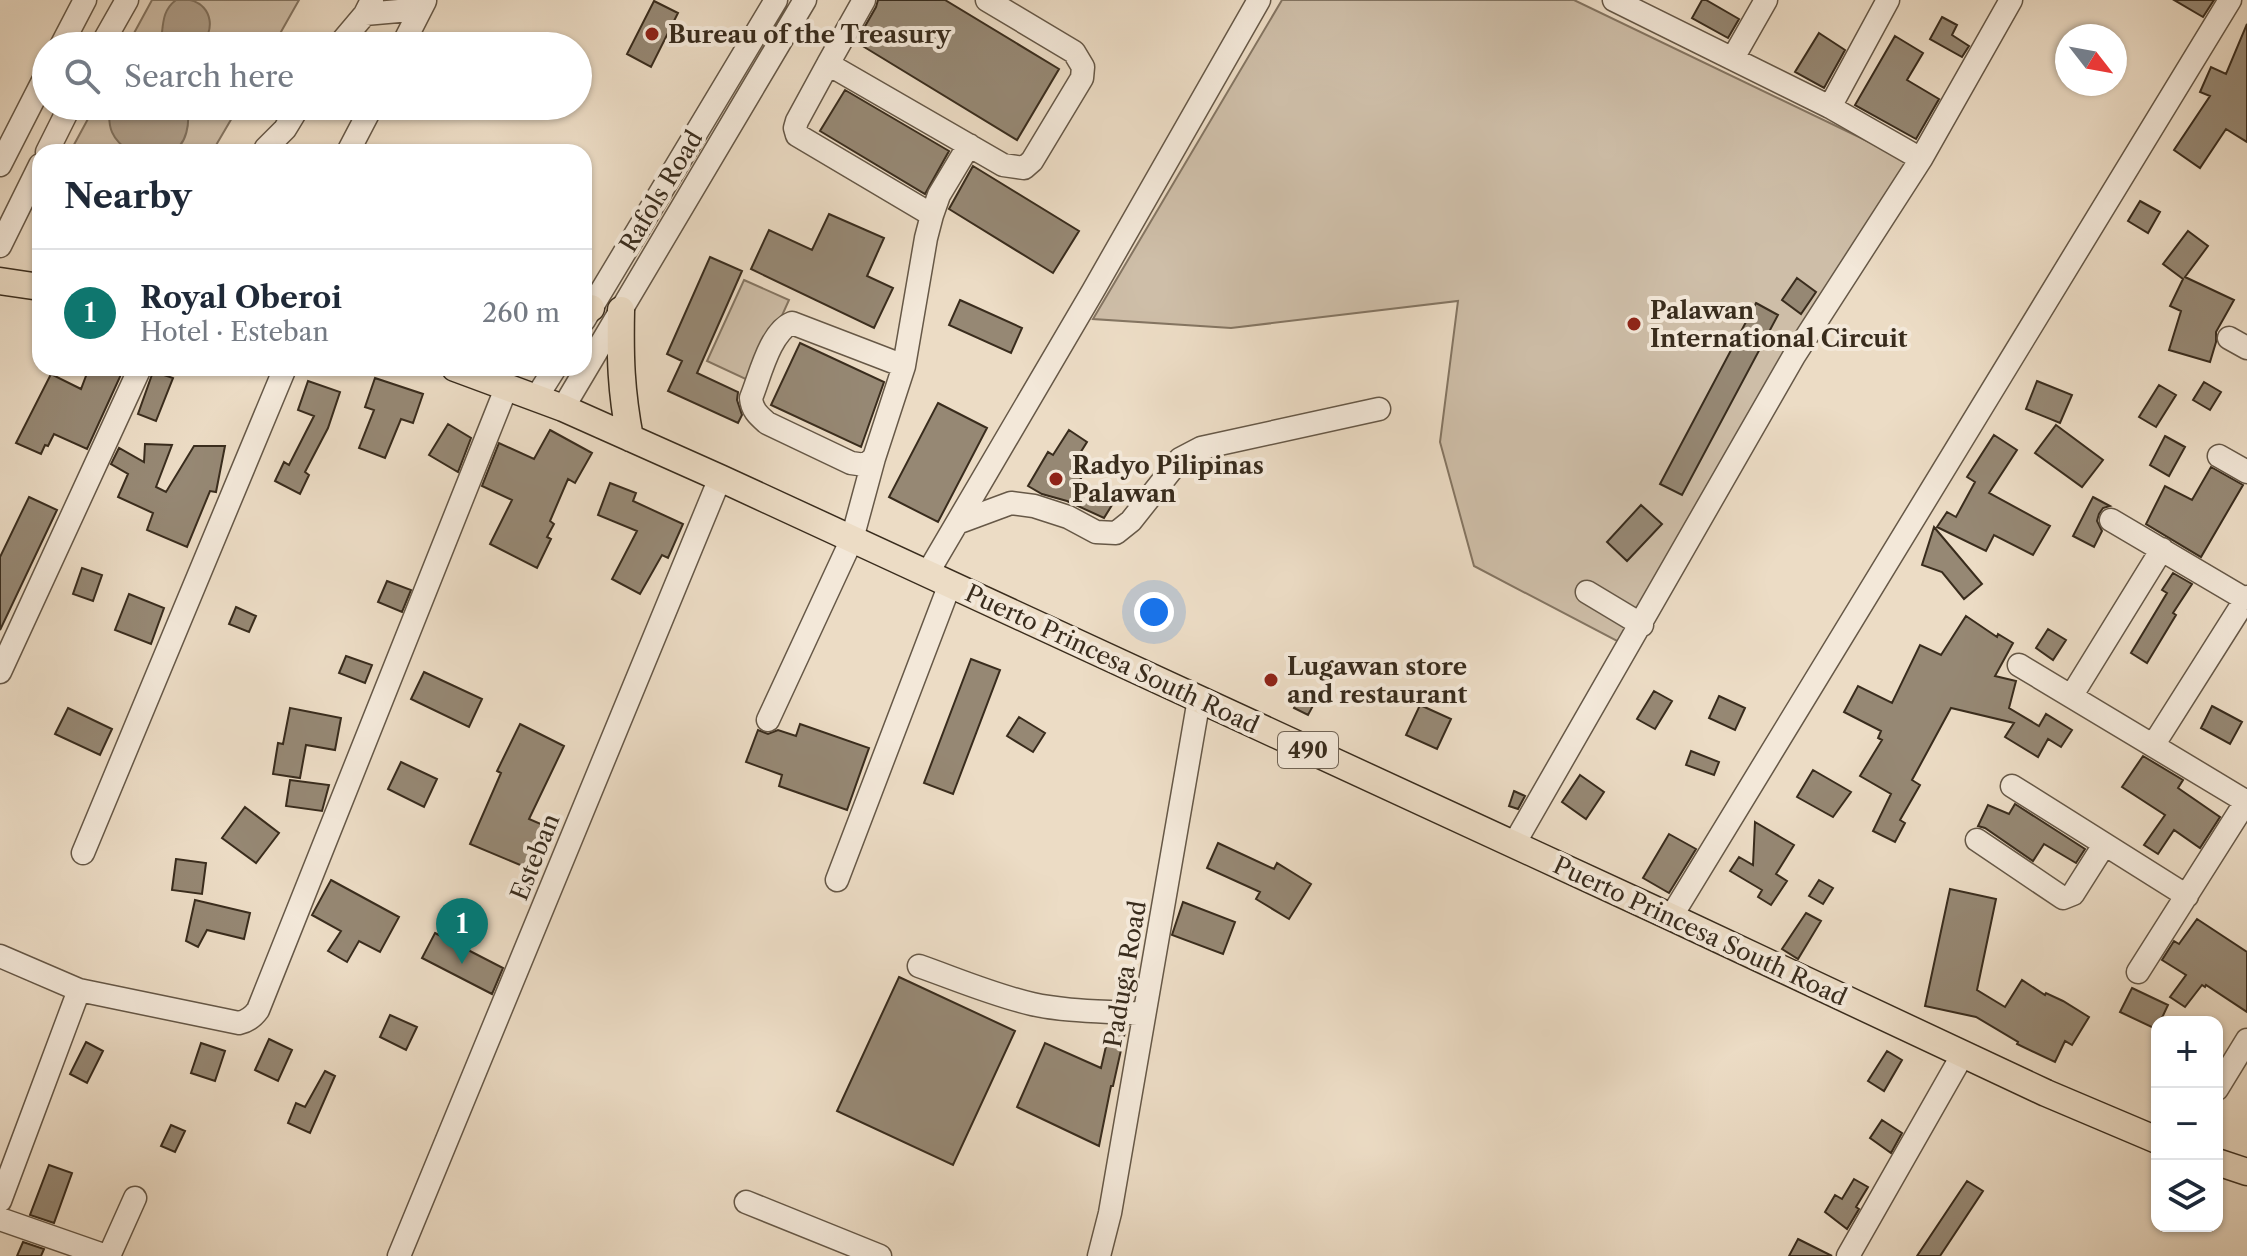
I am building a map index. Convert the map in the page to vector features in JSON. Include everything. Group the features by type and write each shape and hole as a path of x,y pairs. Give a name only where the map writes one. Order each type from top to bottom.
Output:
{"main road":[{"path":"0,281 32,286"},
{"path":"621,310 620,366 630,438"},
{"name":"Puerto Princesa South Road","path":"478,376 563,408 720,478 2046,1093 2151,1137"},
{"path":"2223,1164 2247,1172"}],"street":[{"path":"68,32 85,0"},
{"path":"109,32 127,0"},
{"name":"Rafols Road","path":"592,303 776,0"},
{"name":"Rafols Road","path":"592,359 805,0"},
{"path":"864,0 797,121 797,135 932,215"},
{"path":"828,64 1003,165 1024,168 1032,161 1082,78 1083,67 1074,52 987,0"},
{"path":"837,880 957,523 1259,0"},
{"path":"1614,0 1642,6 1921,159"},
{"path":"1733,58 1766,0"},
{"path":"1830,107 1888,0"},
{"path":"1514,844 1794,356 1921,159 2011,0"},
{"path":"1671,917 2230,0"},
{"path":"349,32 369,7 423,4 409,32"},
{"path":"0,165 32,102"},
{"path":"51,144 63,120"},
{"path":"271,144 290,120"},
{"path":"352,144 365,120"},
{"path":"768,720 852,539 904,366 932,215 939,195 969,145"},
{"path":"0,246 32,181"},
{"path":"874,458 865,465 858,465 767,423 756,414 751,398 776,336 783,326 792,323 904,366"},
{"path":"0,672 136,376"},
{"path":"83,853 282,376"},
{"path":"536,398 550,376"},
{"name":"Rafols Road","path":"563,408 582,376"},
{"path":"0,956 79,990 239,1023 247,1022 258,1010 507,386"},
{"path":"957,523 1011,503 1034,506 1068,517 1096,532 1116,533 1131,521 1180,459 1201,448 1379,409"},
{"path":"2219,456 2247,472"},
{"name":"Esteban","path":"399,1256 720,478"},
{"path":"2111,520 2246,598 2154,744"},
{"path":"2072,695 2162,549"},
{"path":"1587,592 1642,625"},
{"path":"2019,665 2247,801 2138,972"},
{"name":"Paduga Road","path":"1099,1256 1110,1213 1199,699"},
{"path":"2012,786 2187,896"},
{"path":"1977,840 2063,898 2073,894 2104,845"},
{"path":"919,966 1031,1004 1144,1014"},
{"path":"0,1201 79,990"},
{"path":"2218,1088 2247,1040"},
{"path":"1848,1256 1963,1054"},
{"path":"0,1219 107,1256 135,1198"},
{"path":"746,1202 880,1256"}],"shaded area":[{"path":"152,0 299,0 281,32 135,32"},
{"path":"176,0 190,0 204,7 210,20 209,32 162,32 165,15"},
{"name":"Palawan International Circuit","path":"1282,0 1574,0 1911,162 1619,642 1474,566 1440,442 1458,301 1231,328 1093,319"},
{"path":"87,120 231,120 217,144 74,144"},
{"path":"188,120 188,126 181,144 121,144 112,132 109,121"},
{"path":"744,280 789,300 752,382 707,361"}],"building":[{"path":"878,0 945,0 1059,69 1017,140 856,42"},
{"path":"1702,0 1739,19 1728,38 1692,18"},
{"path":"2174,0 2214,0 2203,17"},
{"name":"Bureau of the Treasury","path":"654,1 678,13 651,67 627,54"},
{"path":"1942,17 1957,25 1952,35 1969,46 1962,57 1930,39"},
{"path":"2247,24 2247,142 2226,129 2200,168 2174,150 2210,96 2200,92 2211,67 2226,74"},
{"path":"1819,33 1845,50 1824,88 1795,72"},
{"path":"1895,36 1923,53 1907,80 1939,99 1916,139 1855,105"},
{"path":"845,90 949,151 925,194 820,131"},
{"path":"973,166 1079,231 1053,273 949,209"},
{"path":"2140,201 2160,212 2148,233 2128,221"},
{"path":"829,214 884,238 867,276 893,288 874,328 751,269 769,230 812,250"},
{"path":"2188,231 2208,246 2185,277 2234,300 2216,332 2210,362 2169,350 2181,311 2170,306 2183,279 2163,264"},
{"path":"710,257 742,271 697,373 738,392 742,415 738,423 668,391 682,361 667,354"},
{"path":"1797,278 1816,292 1801,314 1782,300"},
{"path":"960,300 1022,328 1011,353 949,325"},
{"path":"1756,303 1778,315 1682,495 1660,484"},
{"path":"800,343 884,382 861,447 771,405"},
{"path":"50,376 81,389 86,376 120,376 87,449 54,434 41,454 16,443"},
{"path":"152,376 173,378 156,421 138,414"},
{"path":"375,378 423,394 413,423 401,419 385,458 359,448 374,410 365,407"},
{"path":"308,381 340,392 328,428 305,472 309,475 300,494 275,481 284,462 289,465 314,416 298,410"},
{"path":"2037,381 2072,395 2060,423 2026,409"},
{"path":"2204,382 2221,392 2210,410 2193,400"},
{"path":"2159,385 2176,395 2156,427 2139,417"},
{"path":"938,403 987,428 938,522 889,497"},
{"path":"448,424 471,438 458,472 429,455"},
{"path":"2056,425 2103,460 2082,487 2035,453"},
{"path":"550,430 592,453 575,483 568,479 550,521 554,524 547,537 551,539 537,568 490,544 512,500 482,486 499,443 534,459"},
{"path":"1069,430 1087,442 1072,466 1084,473 1077,485 1112,505 1104,518 1028,486 1048,452 1053,455"},
{"path":"1994,435 2017,450 1989,493 2050,526 2033,555 1994,535 1986,551 1937,527 1947,512 1956,517 1975,482 1967,477"},
{"path":"2165,436 2185,447 2169,476 2150,465"},
{"path":"145,444 172,445 156,487 166,492 194,446 225,446 216,492 210,491 187,547 147,530 153,513 118,497 128,474 111,464 119,448 144,462"},
{"path":"2211,467 2243,485 2201,557 2146,524 2165,486 2192,500"},
{"path":"610,483 636,493 633,501 683,524 668,558 662,555 640,594 612,579 637,531 598,515"},
{"path":"29,497 57,510 0,630 0,557"},
{"path":"2093,497 2110,506 2103,508 2099,514 2097,521 2102,531 2094,547 2073,536"},
{"path":"1641,505 1662,524 1627,561 1607,542"},
{"path":"1934,527 1982,584 1964,599 1942,572 1922,565"},
{"path":"82,568 102,575 93,601 73,594"},
{"path":"2173,573 2192,584 2147,663 2131,653 2167,593 2162,590"},
{"path":"387,581 411,590 402,612 378,602"},
{"path":"129,594 164,608 151,644 115,630"},
{"path":"236,607 256,616 249,632 229,624"},
{"path":"1966,616 1997,637 1998,634 2013,643 1995,676 2016,681 2009,708 2039,726 2046,714 2072,730 2061,747 2048,739 2038,757 2005,737 2014,723 1951,708 1912,780 1920,785 1900,820 1905,823 1895,842 1873,831 1891,794 1860,776 1882,740 1878,738 1881,731 1844,712 1858,686 1892,703 1920,645 1941,655"},
{"path":"2048,629 2066,640 2053,660 2036,648"},
{"path":"346,656 372,665 365,683 339,673"},
{"path":"971,659 1000,670 953,794 924,783"},
{"path":"424,672 482,699 469,727 411,699"},
{"path":"1654,691 1672,701 1655,729 1637,719"},
{"path":"1301,693 1316,700 1308,715 1294,708"},
{"path":"1719,696 1745,708 1735,730 1709,718"},
{"path":"1420,705 1451,719 1437,749 1406,735"},
{"path":"2212,706 2242,722 2230,744 2201,728"},
{"path":"68,708 112,729 100,755 55,734"},
{"path":"290,708 341,718 335,750 306,745 300,778 273,774 278,743 283,744"},
{"path":"1019,717 1045,733 1033,752 1007,736"},
{"path":"520,724 564,746 529,819 550,828 532,870 470,844 501,773 497,771"},
{"path":"800,724 869,748 847,810 779,786 782,775 746,762 758,730 768,734 778,730 796,736"},
{"path":"1691,751 1719,762 1714,775 1686,765"},
{"path":"2143,756 2183,780 2178,788 2220,817 2200,848 2174,830 2158,854 2144,845 2165,815 2122,787"},
{"path":"401,762 437,779 424,807 388,789"},
{"path":"1813,770 1851,792 1833,817 1797,797"},
{"path":"1580,775 1604,792 1586,819 1562,802"},
{"path":"290,780 329,785 322,811 286,806"},
{"path":"1514,791 1525,796 1518,809 1509,806"},
{"path":"2015,804 2085,849 2076,863 2044,844 2033,861 1978,826 1988,805 2009,814"},
{"path":"245,807 279,833 256,863 222,838"},
{"path":"1755,822 1794,845 1776,874 1787,881 1771,905 1758,897 1762,890 1730,871 1739,857 1753,865"},
{"path":"1669,834 1696,849 1669,893 1643,878"},
{"path":"1218,843 1274,869 1277,863 1311,884 1289,919 1256,899 1260,892 1207,868"},
{"path":"176,859 206,863 202,894 172,890"},
{"path":"331,880 399,917 380,952 359,941 347,962 328,951 341,931 312,915"},
{"path":"1819,880 1833,888 1823,904 1809,896"},
{"path":"1950,889 1996,899 1977,990 2005,1007 2022,980 2089,1017 2072,1045 2065,1041 2055,1062 2017,1044 1976,1017 1925,1006"},
{"path":"195,900 250,913 244,939 207,930 198,947 186,941"},
{"path":"1183,902 1235,922 1223,954 1172,935"},
{"path":"1806,913 1821,921 1798,959 1782,949"},
{"path":"2197,919 2247,952 2247,1012 2206,985 2202,985 2185,1007 2170,997 2186,975 2162,960 2174,941 2179,944"},
{"path":"435,933 503,968 492,994 422,958"},
{"path":"899,977 1015,1031 953,1165 837,1111"},
{"path":"2132,988 2168,1005 2163,1016 2151,1016 2151,1027 2120,1012"},
{"path":"390,1015 417,1027 406,1050 380,1037"},
{"path":"1110,1029 1125,1032 1099,1146 1017,1107 1045,1043 1101,1068"},
{"path":"269,1039 292,1050 278,1081 255,1070"},
{"path":"86,1042 103,1051 87,1083 70,1074"},
{"path":"201,1043 225,1051 215,1081 191,1073"},
{"path":"1887,1051 1902,1060 1884,1091 1868,1081"},
{"path":"325,1071 335,1076 310,1133 288,1123 296,1103 305,1107"},
{"path":"1882,1120 1902,1133 1891,1153 1870,1138"},
{"path":"171,1125 185,1131 175,1152 161,1146"},
{"path":"49,1165 72,1173 54,1223 30,1215"},
{"path":"1854,1179 1868,1187 1847,1229 1825,1212 1835,1195 1842,1199"},
{"path":"1967,1181 1983,1191 1940,1256 1917,1256"},
{"path":"1798,1239 1832,1256 1789,1256"},
{"path":"23,1242 44,1249 41,1256 17,1256"}],"place":[{"name":"Bureau of the Treasury","path":"652,34"},
{"name":"Palawan International Circuit","path":"1634,324"},
{"name":"Radyo Pilipinas Palawan","path":"1056,479"},
{"name":"Lugawan store and restaurant","path":"1271,680"},
{"name":"Royal Oberoi","path":"462,964"}]}
